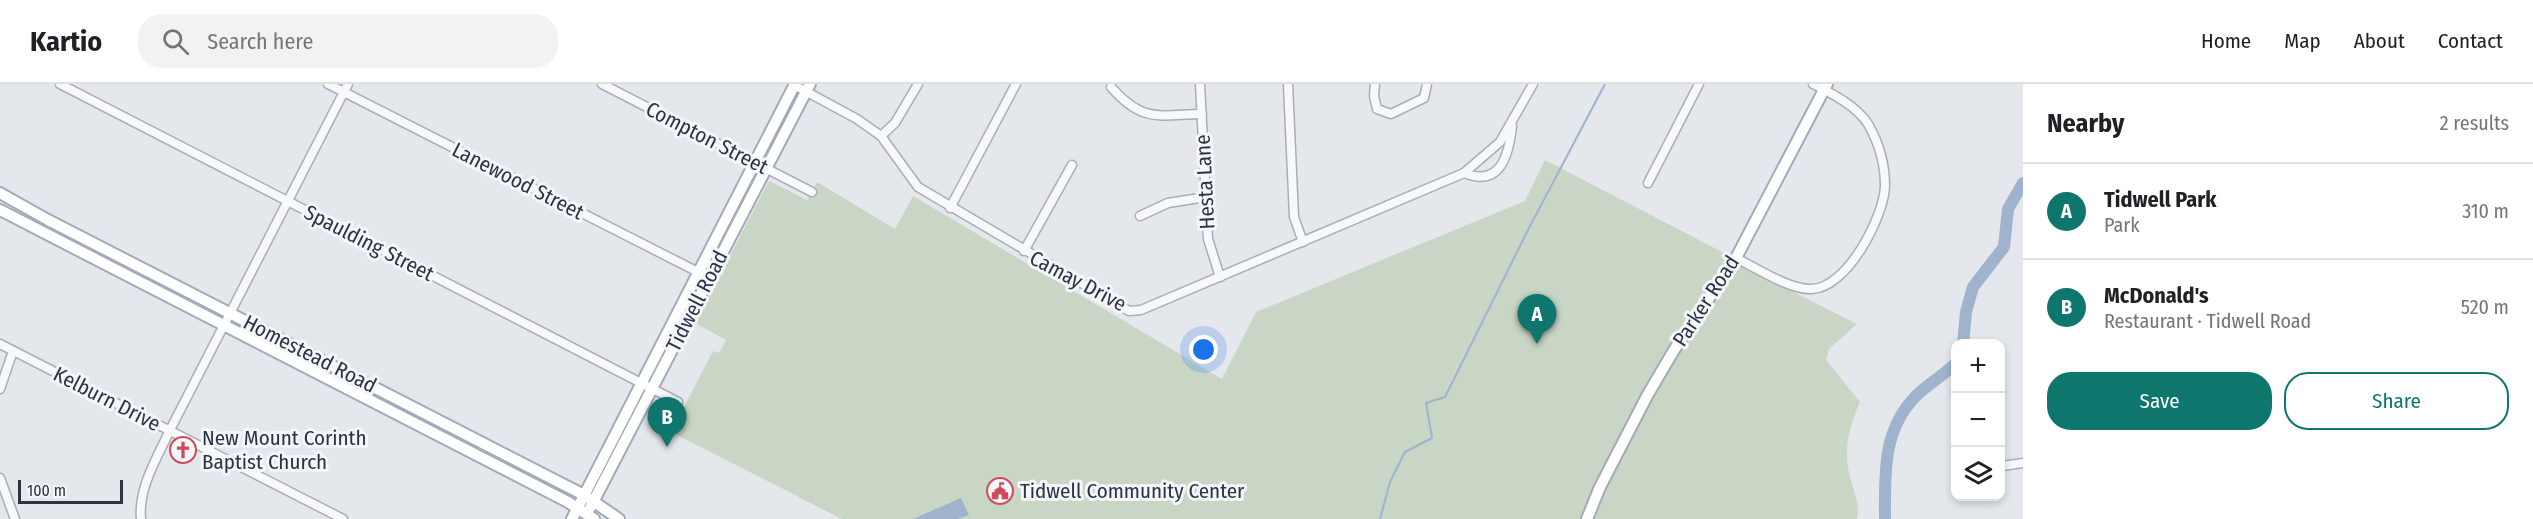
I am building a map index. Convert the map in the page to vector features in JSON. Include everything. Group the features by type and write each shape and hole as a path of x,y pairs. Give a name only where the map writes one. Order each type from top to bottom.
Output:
{"main road":[{"name":"Tidwell Road","path":"572,519 586,515 588,498 641,383 795,85"},
{"name":"Parker Road","path":"1587,519 1600,487 1653,387 1674,350 1736,258 1826,87"},
{"name":"Tidwell Road","path":"588,498 652,389 808,88"},
{"name":"Homestead Road","path":"0,193 48,220 588,498 619,519"},
{"name":"Homestead Road","path":"0,210 394,412 586,515"},
{"path":"41,231 48,220"},
{"path":"119,271 125,259"},
{"path":"394,412 398,400"},
{"path":"486,460 494,449"}],"street":[{"name":"Spaulding Street","path":"60,84 678,402"},
{"name":"Lanewood Street","path":"328,84 346,88 708,278"},
{"name":"Compton Street","path":"602,84 812,192"},
{"path":"881,136 895,123 918,84"},
{"path":"950,208 1016,84"},
{"name":"Hesta Lane","path":"1200,84 1210,250 1220,277"},
{"path":"1288,84 1294,217 1303,243"},
{"path":"1375,84 1374,96 1377,109 1391,114 1424,98 1427,84"},
{"name":"Camay Drive","path":"795,85 808,88 881,136 918,187 950,208 1129,311 1141,310 1464,173 1490,153 1512,124 1533,84"},
{"path":"1648,183 1698,84"},
{"path":"1736,258 1797,288 1822,287 1852,262 1874,225 1885,188 1880,149 1867,123 1826,87 1813,84"},
{"path":"1111,87 1128,106 1149,116 1202,114"},
{"path":"141,519 148,477 170,430 346,88"},
{"name":"Camay Drive","path":"1464,173 1482,176 1500,168 1510,147 1512,124"},
{"path":"1024,251 1072,165"},
{"path":"1140,216 1168,203 1206,197"},
{"name":"Kelburn Drive","path":"0,344 343,519"},
{"path":"0,389 13,351"},
{"path":"2005,466 2023,463"},
{"path":"0,478 15,519"}],"green space":[{"path":"1545,160 1724,253 1744,267 1857,324 1829,349 1826,360 1860,402 1850,430 1847,448 1848,467 1857,503 1857,519 842,519 671,432 713,351 719,353 726,340 695,323 769,181 807,200 817,182 895,229 913,196 1222,379 1256,312 1525,201"}],"water":[{"path":"961,498 969,515 958,519 913,519"}],"waterway":[{"path":"1380,519 1390,482 1405,452 1432,438 1426,403 1445,397 1529,228 1605,84"},
{"path":"1963,339 1966,312 1973,287 2004,247 2008,209 2023,183"},
{"path":"1885,519 1886,470 1891,438 1897,423 1916,396 1951,368"}],"place":[{"name":"Tidwell Park","path":"1537,344"},
{"name":"McDonald's","path":"667,447"},
{"name":"New Mount Corinth Baptist Church","path":"183,450"},
{"name":"Tidwell Community Center","path":"1000,491"}]}
